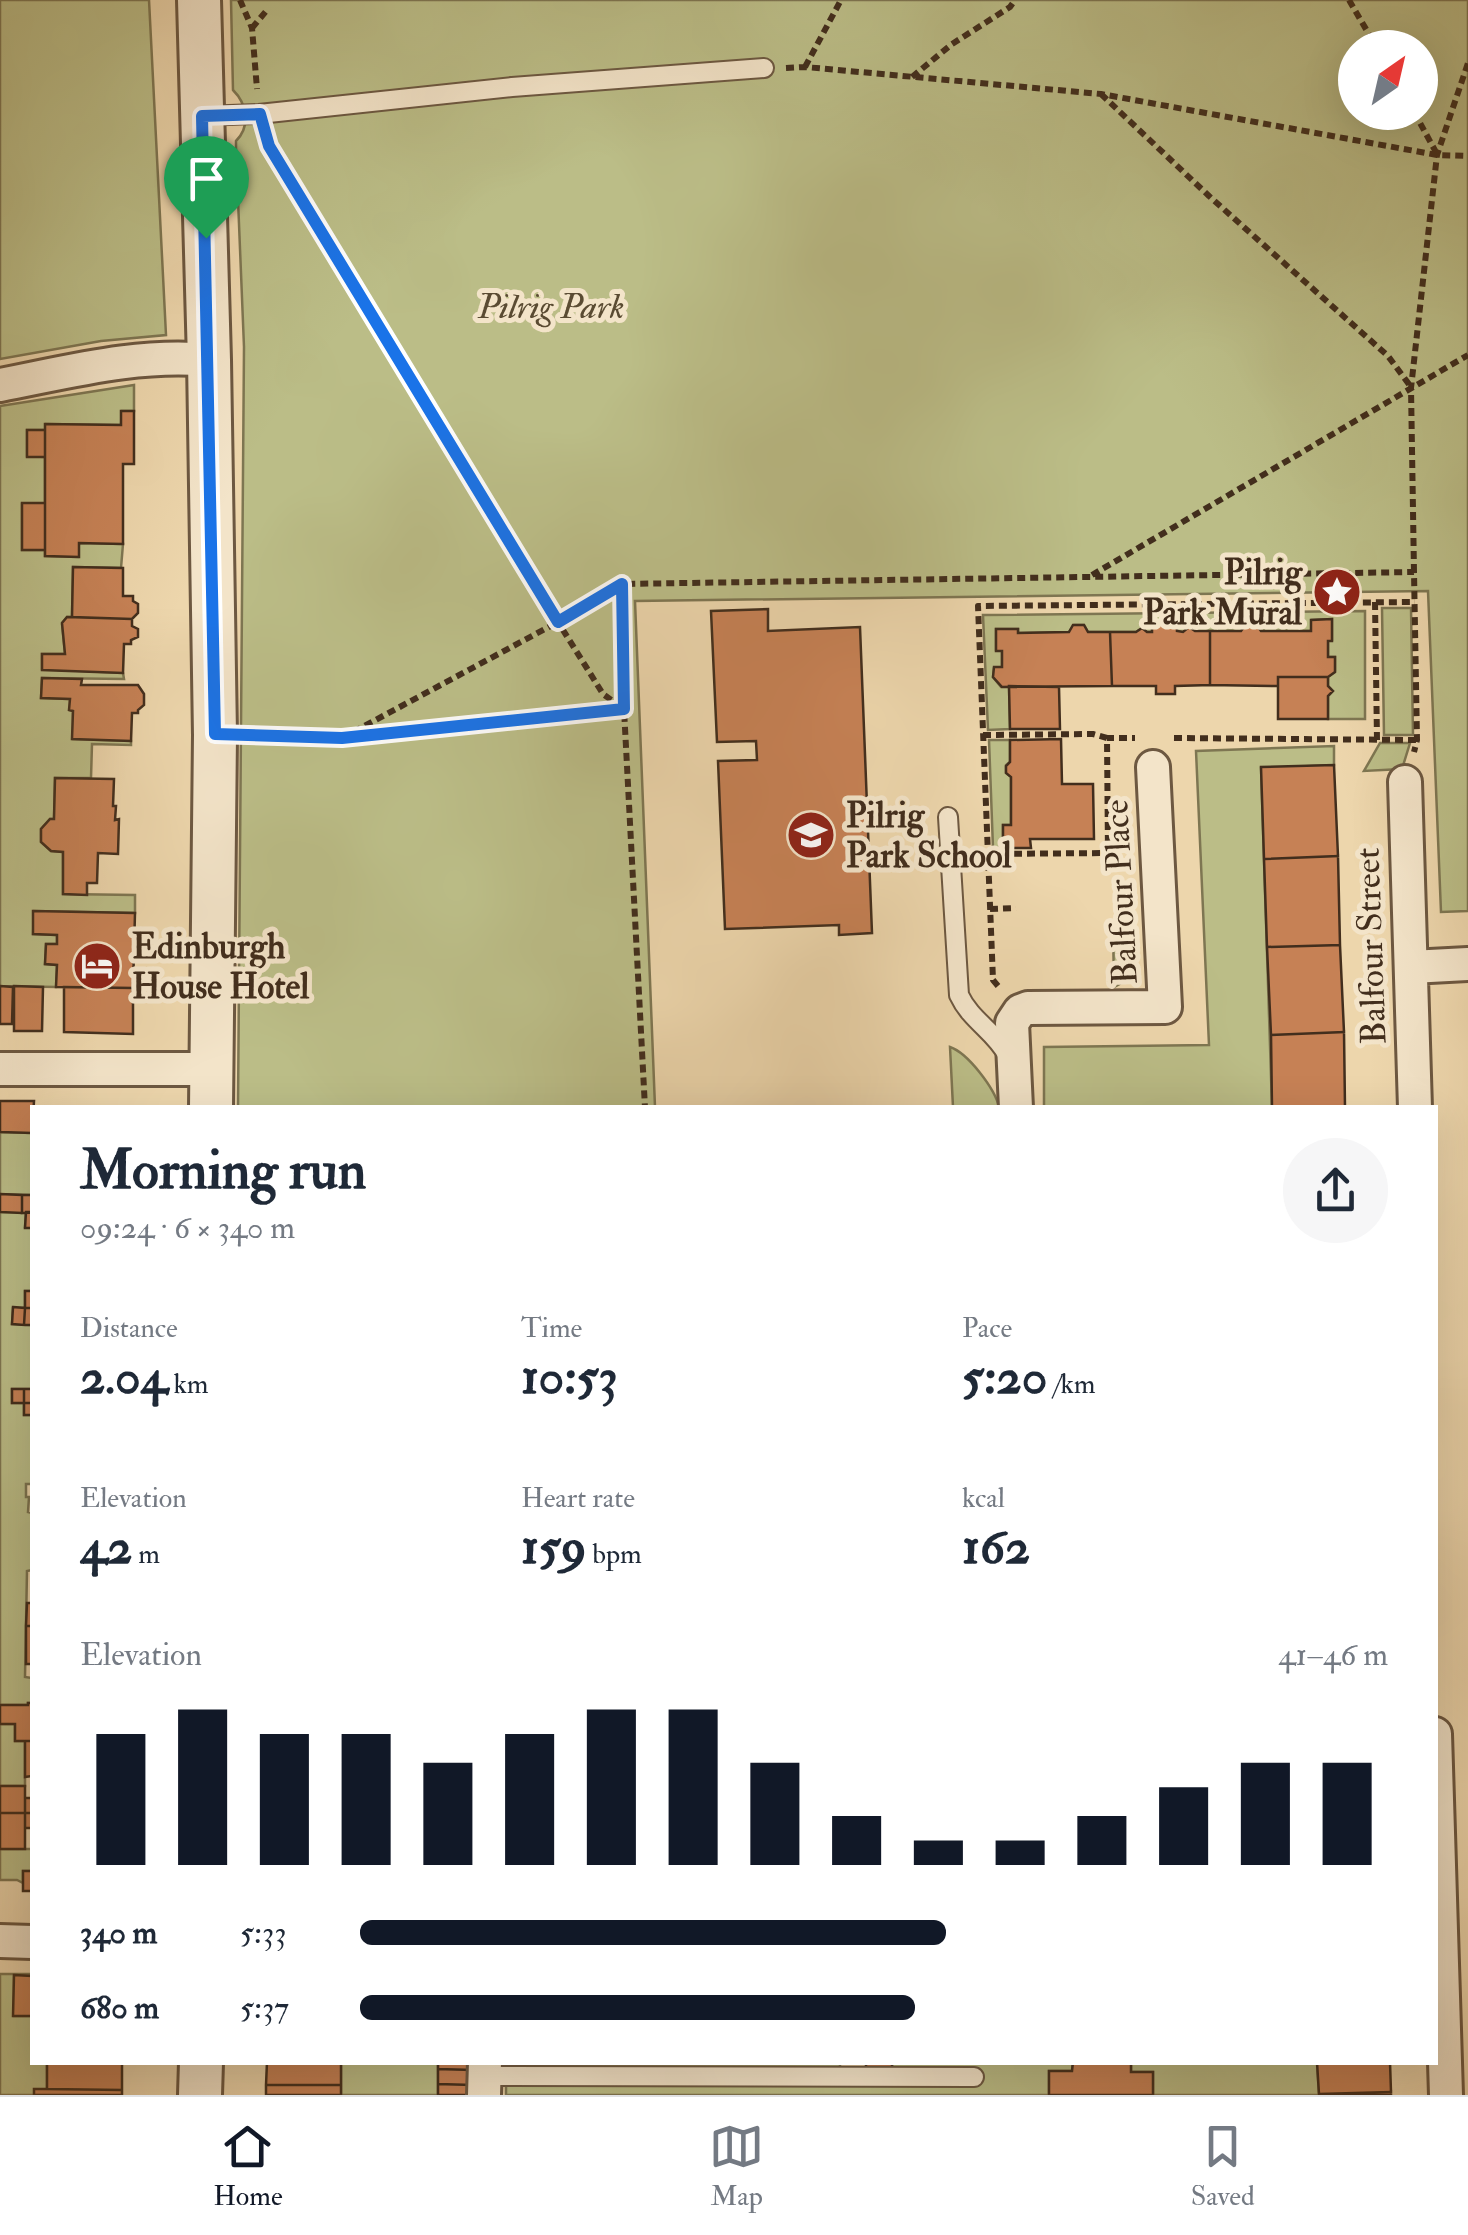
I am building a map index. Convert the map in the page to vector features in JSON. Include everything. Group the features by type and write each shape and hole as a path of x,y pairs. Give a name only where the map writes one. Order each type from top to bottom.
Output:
{"street":[{"path":"0,1069 211,1088 215,734 199,0"},
{"path":"0,385 122,363 209,360"},
{"name":"Balfour Place","path":"1020,1011 1166,1007 1152,752"},
{"name":"Balfour Street","path":"1406,782 1416,1105"},
{"path":"1411,967 1468,964"},
{"path":"1015,1091 1012,1022 1020,1011"},
{"path":"1438,1884 1446,2095"},
{"path":"0,1941 30,1942"},
{"path":"200,2095 201,2065"}],"lane":[{"path":"202,116 260,114 512,86 764,68"},
{"path":"948,818 959,995 974,1020 1004,1049 1015,1091"},
{"path":"484,2078 974,2077"}],"path":[{"path":"240,0 252,28 260,114 269,146 603,694 624,709"},
{"path":"805,67 841,0"},
{"path":"912,77 952,44 1010,7 1014,0"},
{"path":"1349,0 1367,30"},
{"path":"252,28 267,10"},
{"path":"1406,782 1417,740 1411,388 1437,155 1468,64"},
{"path":"764,68 805,67 1101,94 1437,155 1468,156"},
{"path":"1101,94 1388,356 1411,388"},
{"path":"1424,130 1437,155"},
{"path":"1091,576 1468,355"},
{"path":"342,738 622,584 1414,572"},
{"path":"622,584 624,709 645,1105"},
{"path":"1375,602 1377,740"},
{"path":"1020,1011 993,980 978,606 1415,602"},
{"path":"215,734 342,738 624,709"},
{"path":"983,735 1093,734 1152,752 1417,740"},
{"path":"988,854 1108,853 1107,738"},
{"path":"990,908 1016,908"}],"green space":[{"path":"0,0 149,0 166,335 101,341 0,359"},
{"name":"Pilrig Park","path":"231,0 1468,0 1468,911 1441,912 1428,591 635,601 655,1105 238,1105 244,347 236,141 244,129 245,115 233,90"},
{"path":"134,385 134,411 122,411 121,425 46,424 45,430 27,430 27,456 45,457 45,503 22,504 22,550 45,550 45,556 78,557 79,543 123,544 121,568 73,567 72,617 62,624 65,654 42,654 42,669 123,673 124,679 42,678 41,698 70,699 73,739 131,741 131,745 92,744 91,778 55,778 54,819 41,829 41,842 51,851 63,852 63,894 135,895 135,913 34,911 33,934 57,935 57,944 46,944 45,964 57,965 56,987 0,986 0,406"},
{"path":"1382,608 1411,608 1413,735 1384,735"},
{"path":"1365,611 1365,719 1328,719 1328,677 1335,671 1335,657 1328,657 1332,619 1312,620 1311,631 1261,631 1256,624 1246,624 1241,631 1189,628 1183,632 1164,624 1152,628 1152,632 1142,628 1136,632 1088,632 1084,625 1074,625 1069,632 1018,633 1018,629 996,629 996,650 1002,651 1002,667 994,668 993,677 1001,687 1009,686 1010,729 988,730 983,615"},
{"path":"989,740 1010,740 1006,773 1011,777 1011,825 1003,825 1003,848 993,848"},
{"path":"1380,743 1410,743 1402,769 1364,771"},
{"path":"1334,746 1334,765 1261,768 1272,1105 1044,1105 1044,1047 1209,1045 1196,751"},
{"path":"1113,927 1131,940 1137,957 1131,974 1114,987"},
{"path":"950,1047 980,1072 998,1105 953,1105"},
{"path":"0,1132 30,1133 30,1195 0,1194"},
{"path":"0,1212 26,1212 25,1227 30,1228 30,1291 25,1291 25,1308 13,1308 12,1324 30,1325 30,1389 12,1389 12,1403 24,1403 24,1415 30,1415 25,1677 30,1678 30,1703 0,1705"},
{"path":"0,1724 15,1724 15,1741 25,1741 25,1786 0,1786"},
{"path":"0,1849 30,1849 30,1871 23,1871 23,1883 0,1880"},
{"path":"0,1974 30,1974 14,1976 14,2016 30,2016 30,2065 47,2065 47,2089 34,2095 0,2095"},
{"path":"341,2065 438,2065 438,2095 341,2095"},
{"path":"508,2065 840,2065 840,2068 508,2070"},
{"path":"1073,2065 1072,2071 1049,2071 1049,2095 506,2095 506,2079"},
{"path":"1131,2065 1317,2065 1319,2095 1153,2095 1153,2072 1131,2072"}],"building":[{"path":"121,411 134,411 134,464 123,464 123,544 79,543 79,557 45,556 45,424 121,425"},
{"path":"27,430 45,430 45,457 27,457"},
{"path":"22,503 45,503 45,550 22,550"},
{"path":"73,567 123,568 123,596 133,596 138,613 132,619 72,617"},
{"path":"768,609 768,631 860,627 872,933 839,935 839,925 725,929 718,761 757,760 756,741 717,742 711,611"},
{"path":"67,617 132,619 138,637 131,644 124,644 123,673 42,670 42,654 65,654 62,623"},
{"path":"1332,619 1328,657 1335,657 1335,672 1328,677 1278,677 1278,686 1210,685 1210,631 1241,631 1246,624 1256,624 1261,631 1311,631 1311,620"},
{"path":"1158,624 1171,624 1183,632 1189,627 1210,631 1210,685 1175,686 1175,694 1156,694 1156,686 1112,686 1110,632 1136,632 1142,628 1152,632"},
{"path":"1073,625 1084,625 1088,632 1110,632 1112,686 1002,687 993,677 994,667 1002,667 1002,651 996,651 996,629 1018,629 1018,633 1069,632"},
{"path":"1278,677 1328,677 1328,686 1333,691 1328,696 1328,719 1278,719"},
{"path":"42,678 82,679 81,685 138,685 144,694 144,705 138,713 132,713 131,741 72,739 70,699 41,698"},
{"path":"1009,686 1059,687 1060,729 1010,729"},
{"path":"1061,739 1062,784 1093,784 1094,839 1030,839 1031,848 1003,848 1003,825 1011,825 1011,777 1006,773 1010,740"},
{"path":"1334,765 1338,856 1264,859 1261,767"},
{"path":"55,778 114,779 118,854 98,853 97,883 87,883 87,895 63,894 63,852 51,851 41,842 41,829 54,819"},
{"path":"1338,856 1340,945 1267,947 1264,859"},
{"path":"33,911 135,913 133,988 56,987 57,965 45,964 46,944 57,944 57,935 33,934"},
{"path":"1340,945 1344,1032 1271,1035 1267,947"},
{"path":"0,986 13,987 12,1024 0,1024"},
{"path":"14,986 43,987 42,1031 14,1031"},
{"path":"64,987 133,988 133,1034 64,1032"},
{"path":"1344,1032 1345,1105 1272,1105 1271,1035"},
{"path":"0,1101 34,1101 30,1105 30,1133 0,1132"},
{"path":"0,1194 22,1195 22,1213 0,1212"},
{"path":"22,1195 30,1195 30,1212 22,1213"},
{"path":"26,1212 30,1212 30,1228 25,1228"},
{"path":"25,1291 30,1291 30,1308 25,1308"},
{"path":"13,1307 25,1308 24,1325 12,1324"},
{"path":"25,1308 30,1308 30,1325 24,1325"},
{"path":"12,1389 24,1389 24,1403 12,1403"},
{"path":"24,1389 30,1389 30,1403 24,1403"},
{"path":"24,1403 30,1403 30,1415 24,1415"},
{"path":"27,1603 30,1603 30,1626 26,1626"},
{"path":"26,1626 30,1626 30,1664 26,1664"},
{"path":"0,1705 28,1705 30,1741 15,1741 15,1724 0,1724"},
{"path":"25,1741 30,1741 30,1776 25,1777"},
{"path":"0,1786 25,1786 25,1813 0,1813"},
{"path":"25,1798 30,1798 30,1813 25,1813"},
{"path":"0,1813 25,1813 25,1849 0,1849"},
{"path":"25,1813 30,1813 30,1828 25,1828"},
{"path":"23,1871 30,1871 30,1891 23,1891"},
{"path":"14,1975 30,1976 30,2016 13,2016"},
{"path":"47,2065 122,2065 122,2090 47,2089"},
{"path":"267,2065 341,2065 341,2085 266,2085"},
{"path":"438,2065 472,2065 472,2070 438,2069"},
{"path":"866,2065 892,2065 892,2068 866,2069"},
{"path":"1073,2065 1131,2065 1131,2072 1153,2072 1153,2095 1049,2095 1049,2071 1072,2071"},
{"path":"1317,2065 1390,2065 1391,2092 1319,2094"},
{"path":"438,2069 472,2070 472,2085 438,2084"},
{"path":"438,2084 472,2085 472,2095 438,2095"},
{"path":"266,2085 341,2085 341,2095 266,2095"},
{"path":"34,2089 122,2090 122,2095 34,2095"},
{"path":"1391,2092 1391,2095 1319,2094"}],"place":[{"name":"Pilrig Park Mural","path":"1337,592"},
{"name":"Pilrig Park School","path":"811,835"},
{"name":"Edinburgh House Hotel","path":"97,966"}],"route":[{"path":"260,114 269,146 558,622 622,584 624,709 342,738 215,734 206,238 202,116 260,114"}]}
